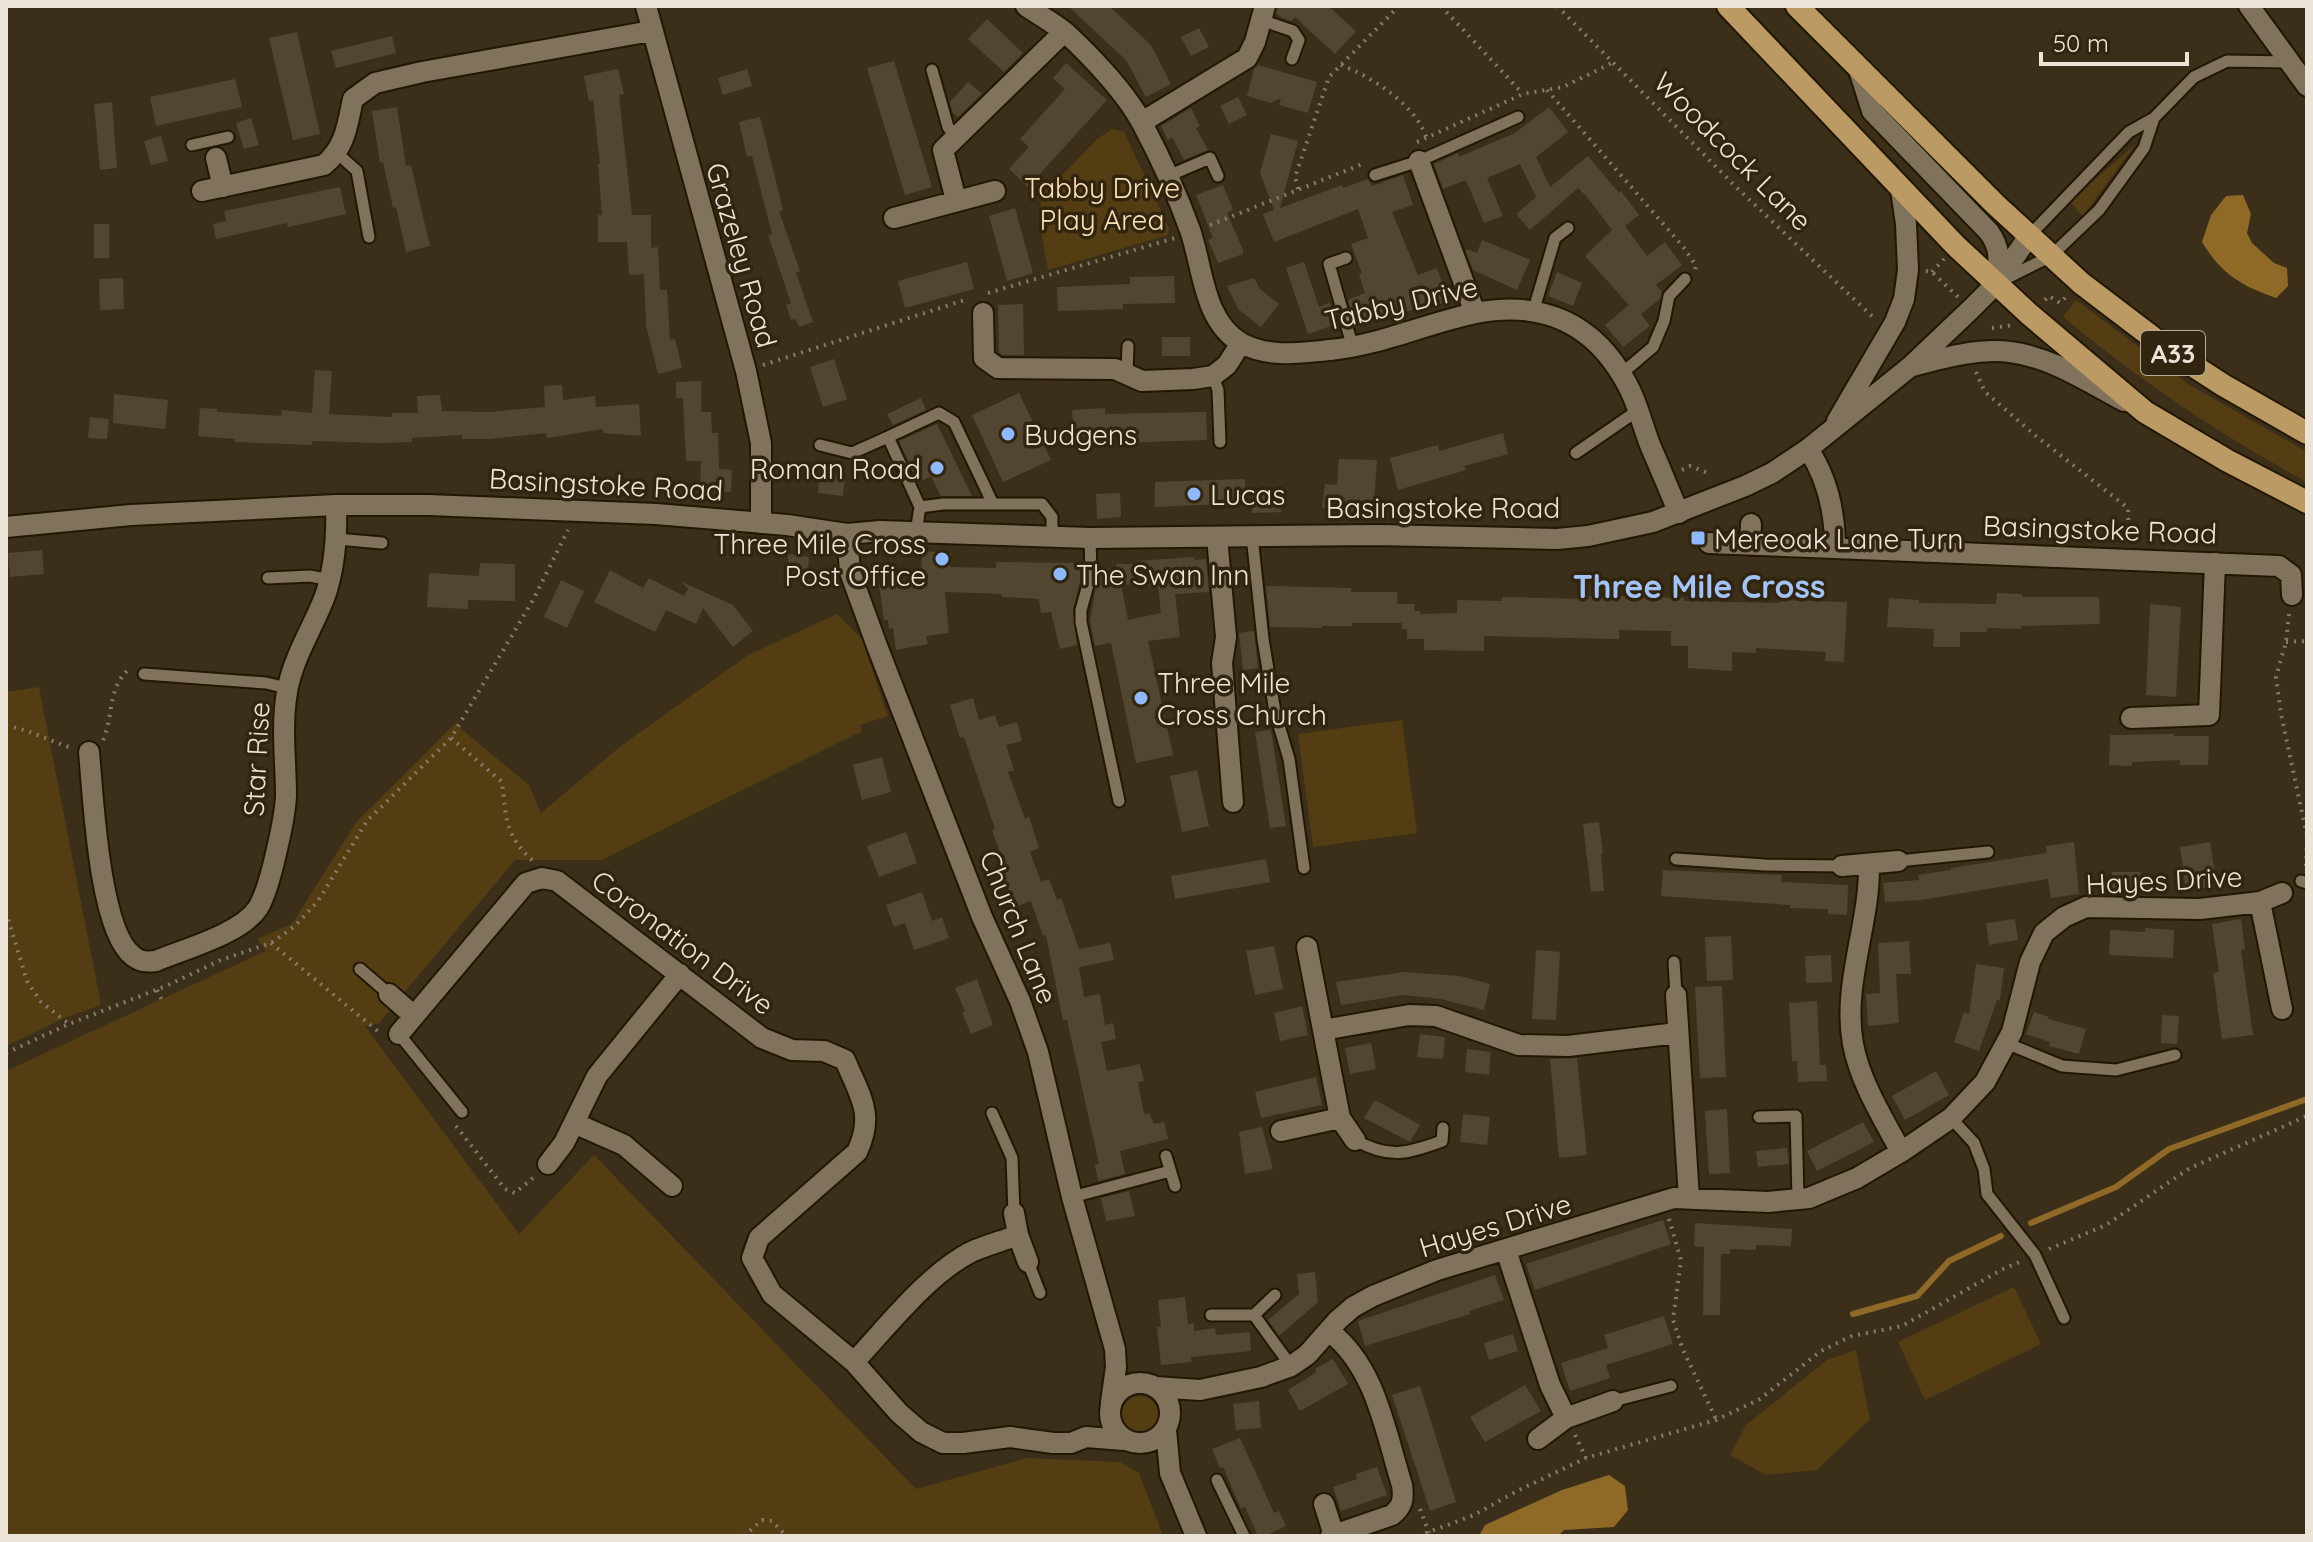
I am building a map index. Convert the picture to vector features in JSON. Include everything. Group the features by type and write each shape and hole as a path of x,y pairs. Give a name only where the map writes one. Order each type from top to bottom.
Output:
{"highway":[{"name":"A33","path":"1728,6 1901,190 2029,314 2145,412 2228,461 2307,502"},
{"name":"A33","path":"1797,6 2029,236 2081,283 2169,350 2307,433"}],"street":[{"name":"Grazeley Road","path":"646,6 746,371 761,443 761,523"},
{"path":"983,313 984,358 998,368 1115,369 1142,381 1213,376 1227,365 1241,343 1226,330 1208,299 1191,233 1142,122 1105,74 1064,32 1026,6"},
{"path":"2249,6 2307,86"},
{"path":"1142,122 1247,58 1263,13"},
{"path":"202,191 324,165 338,154 353,99 375,83 474,61 651,31"},
{"path":"956,200 943,150 1064,32"},
{"path":"1859,70 1872,111 1998,245 2000,255 1996,284"},
{"path":"214,149 223,187"},
{"path":"1419,161 1475,313"},
{"path":"1833,428 1895,322 1904,299 1908,270 1901,190"},
{"path":"894,218 995,191"},
{"name":"Basingstoke Road","path":"6,527 131,515 336,505 429,505 656,514 847,534 862,531 1090,538 1557,539 1588,536 1679,513 1759,479 1808,449 1911,366 1996,284 2029,236"},
{"name":"Tabby Drive","path":"1241,343 1270,353 1353,348 1475,313 1505,308 1534,309 1562,319 1592,337 1629,386 1679,513"},
{"path":"1911,366 1963,354 1994,351 2025,355 2059,367 2145,412"},
{"path":"1808,449 1819,465 1829,491 1835,548"},
{"name":"Star Rise","path":"89,752 98,856 121,943 132,956 145,962 156,961 242,924 258,908 270,879 286,798 283,718 287,688 302,643 330,580 337,539 336,505"},
{"path":"1750,545 1751,524"},
{"name":"Church Lane","path":"847,534 850,572 877,646 1038,1052 1072,1197 1115,1349 1116,1367 1110,1409"},
{"path":"1217,537 1226,637 1222,663 1233,802"},
{"name":"Basingstoke Road","path":"1709,543 2279,566 2291,575 2292,595"},
{"path":"2131,718 2209,715 2215,563"},
{"path":"1842,866 1898,861"},
{"path":"1869,865 1870,894 1851,1000 1853,1044 1867,1087 1901,1152"},
{"path":"399,1034 526,883 542,878"},
{"name":"Coronation Drive","path":"542,878 557,881 762,1038 792,1050 824,1051 845,1060 866,1111 866,1133 857,1152 759,1238 752,1258 772,1294 854,1362 899,1413 921,1432 943,1443 1010,1437 1053,1443 1071,1443 1086,1437 1131,1442"},
{"name":"Hayes Drive","path":"1147,1385 1200,1390 1261,1377 1291,1366 1307,1355 1353,1307 1373,1296 1437,1270 1664,1201 1689,1198 1768,1202 1809,1198 1857,1178 1951,1118 1985,1082 2012,1032 2030,962 2044,933 2064,917 2086,907 2200,909 2260,902 2282,893"},
{"name":"Hayes Drive","path":"2260,902 2282,1009"},
{"path":"1307,947 1340,1118 1355,1140"},
{"path":"548,1164 564,1143 597,1076 680,974"},
{"path":"389,994 414,1016"},
{"path":"1676,995 1689,1198"},
{"path":"1323,1030 1409,1015 1436,1016 1519,1045 1568,1046 1677,1033"},
{"path":"1281,1131 1340,1118"},
{"path":"574,1123 624,1145 672,1186"},
{"path":"1014,1213 1028,1262"},
{"path":"854,1362 926,1287 952,1265 970,1253 1018,1235"},
{"path":"1506,1250 1550,1385 1566,1418"},
{"path":"1324,1504 1332,1535 1392,1515 1404,1500 1369,1378 1355,1356 1329,1331"},
{"name":"Church Lane","path":"1115,1349 1147,1385"},
{"path":"1086,1437 1110,1409 1122,1388 1147,1385 1167,1399 1170,1473 1196,1536"},
{"name":"Hayes Drive","path":"1168,1423 1200,1390"},
{"path":"1538,1439 1566,1418 1613,1401"},
{"path":"1110,1409 1117,1434 1170,1473"},
{"path":"1131,1442 1159,1438 1168,1423"}],"lane":[{"path":"1263,13 1293,31 1299,40 1292,59"},
{"path":"2029,236 2129,132 2154,118 2194,77 2218,64 2246,59 2291,62"},
{"path":"932,70 948,127 956,138"},
{"path":"1375,175 1419,161 1518,117"},
{"name":"Basingstoke Road","path":"1996,284 2051,256 2099,210 2144,148 2154,118"},
{"path":"192,145 214,149 228,137"},
{"path":"338,154 357,171 369,237"},
{"path":"1168,176 1210,158 1218,176"},
{"path":"1534,309 1555,238 1568,228"},
{"path":"1346,258 1329,264 1353,348"},
{"path":"1621,374 1653,347 1664,321 1669,296 1690,278"},
{"path":"1127,373 1128,346"},
{"path":"1213,376 1218,390 1220,442"},
{"path":"1576,453 1637,411"},
{"path":"820,445 852,453 939,413 954,422 993,504"},
{"path":"888,437 920,507 916,532"},
{"path":"920,507 943,504 1042,504 1052,517 1052,537"},
{"path":"1252,536 1263,639 1275,712 1289,759 1304,868"},
{"path":"1090,538 1091,574 1081,610 1081,622 1119,801"},
{"path":"337,539 382,543"},
{"path":"268,578 310,576 330,580"},
{"path":"140,669 287,688"},
{"path":"1898,861 1988,852"},
{"path":"1676,859 1842,866"},
{"path":"1674,962 1676,995"},
{"path":"360,969 389,994"},
{"path":"399,1034 462,1112"},
{"path":"2006,1043 2062,1066 2116,1070 2175,1055"},
{"path":"992,1113 1012,1158 1014,1213"},
{"path":"1759,1117 1796,1116 1798,1199"},
{"path":"1951,1118 1974,1143 1984,1169 1987,1194 2035,1255 2064,1318"},
{"path":"1355,1140 1371,1149 1390,1154 1414,1152 1442,1141 1443,1128"},
{"path":"1166,1156 1175,1186"},
{"path":"1072,1197 1170,1171"},
{"path":"1028,1262 1040,1293"},
{"path":"1211,1315 1254,1315 1275,1295"},
{"path":"1254,1315 1291,1366"},
{"path":"1613,1401 1671,1386"},
{"path":"1217,1480 1244,1536"}],"path":[{"path":"1298,189 1295,177 1299,162 1329,77 1399,6"},
{"path":"1441,6 1523,94"},
{"name":"Woodcock Lane","path":"1557,6 1737,188 1880,324"},
{"path":"1341,65 1366,75 1393,95 1415,117 1428,138"},
{"path":"1547,90 1685,249 1696,266 1690,278"},
{"path":"1972,364 1985,392 2128,508 2130,560"},
{"path":"6,1053 221,960 271,943 295,926 318,901 367,821 451,738 533,600 568,529 569,512"},
{"path":"2292,595 2286,642 2276,677 2307,836"},
{"path":"2286,642 2307,641"},
{"path":"6,726 89,752 101,743 108,727 109,704 116,686 126,670 140,669"},
{"path":"451,738 502,782 507,828 517,847 541,868 542,878"},
{"path":"6,912 27,981 41,1002 69,1024"},
{"path":"157,990 163,1002"},
{"path":"1418,1536 1474,1515 1586,1458 1716,1420 1760,1399 1821,1351 1852,1336 1902,1326 2003,1269 2106,1225 2190,1168 2307,1116"},
{"path":"1664,1201 1681,1260 1673,1320 1683,1350 1716,1420"},
{"path":"1566,1418 1586,1458"},
{"path":"744,1536 762,1520 772,1521 786,1536"}],"green space":[{"name":"Tabby Drive Play Area","path":"1112,129 1124,132 1169,228 1168,235 1048,270 1038,215 1043,195 1097,139"},
{"path":"2135,145 2083,216 2069,201"},
{"path":"2076,300 2188,384 2307,452 2307,482 2212,426 2092,340 2063,317"},
{"path":"837,614 862,639 888,716 860,725 862,731 602,860 515,860 379,1023 365,1026 519,1234 594,1155 916,1489 1027,1458 1120,1462 1139,1473 1163,1536 6,1536 6,1071 266,951 257,939 292,924 357,821 455,724 529,785 541,813 622,745 748,655"},
{"path":"39,687 101,1005 6,1046 6,692"},
{"path":"1402,720 1417,833 1313,847 1298,734"},
{"path":"2014,1287 2041,1344 1925,1400 1898,1342"},
{"path":"1856,1350 1870,1419 1817,1470 1766,1475 1730,1455 1746,1425 1827,1360"},
{"path":"1140,1396 1152,1402 1158,1414 1152,1426 1140,1432 1128,1426 1122,1414 1128,1402"}],"shaded area":[{"path":"2243,195 2251,214 2247,233 2252,243 2274,263 2287,268 2288,286 2276,298 2233,278 2202,242 2211,215 2226,196"},
{"path":"1609,1475 1625,1486 1628,1510 1614,1527 1564,1530 1558,1536 1479,1536 1485,1525 1562,1490"}],"building":[{"path":"1068,6 1109,6 1151,45 1171,84 1146,97 1126,60"},
{"path":"1278,6 1328,6 1356,31 1335,54 1295,17 1291,21 1276,13"},
{"path":"987,19 1023,53 1004,72 968,39"},
{"path":"1199,28 1209,47 1191,56 1181,37"},
{"path":"297,32 320,134 293,140 269,38"},
{"path":"392,36 396,53 336,68 331,51"},
{"path":"894,61 932,187 905,195 867,68"},
{"path":"1066,63 1107,100 1028,187 1009,169 1029,147 1020,139 1065,89 1053,78"},
{"path":"1258,65 1317,82 1308,113 1279,105 1281,98 1271,103 1247,96 1254,69"},
{"path":"618,69 624,94 619,95 632,215 651,215 651,248 658,247 660,290 667,290 670,340 675,339 682,368 658,374 646,325 644,274 629,275 627,242 598,242 598,215 602,215 600,164 593,100 589,101 584,76"},
{"path":"747,69 752,86 723,95 718,78"},
{"path":"235,79 242,107 156,126 150,97"},
{"path":"968,82 982,94 958,117 953,113 950,102"},
{"path":"1238,97 1247,115 1229,124 1220,106"},
{"path":"112,102 117,168 100,170 94,104"},
{"path":"397,107 406,166 411,165 430,246 406,252 383,162 380,163 372,111"},
{"path":"1549,107 1568,132 1536,157 1550,187 1588,156 1639,215 1625,226 1647,256 1665,242 1682,265 1656,285 1662,292 1660,299 1641,314 1650,326 1623,347 1605,325 1629,305 1585,256 1612,230 1578,188 1530,230 1516,214 1536,197 1520,164 1487,178 1503,216 1484,223 1466,180 1443,189 1434,164 1515,133"},
{"path":"1191,108 1200,126 1196,128 1208,150 1184,160 1172,137 1168,140 1161,126"},
{"path":"760,117 783,210 779,211 800,271 796,273 813,322 799,327 796,319 791,320 786,305 791,303 768,235 772,234 752,156 747,157 739,122"},
{"path":"251,118 259,145 244,149 236,123"},
{"path":"1271,134 1298,141 1280,208 1342,185 1343,188 1368,179 1372,186 1403,175 1413,205 1392,212 1418,275 1437,268 1449,301 1420,311 1419,308 1391,315 1356,328 1348,300 1365,293 1359,274 1362,273 1351,244 1368,238 1358,209 1274,242 1263,214 1274,210 1260,173"},
{"path":"161,136 168,161 151,165 144,141"},
{"path":"1223,185 1233,210 1227,213 1243,254 1218,263 1208,240 1213,238 1196,195"},
{"path":"340,187 346,214 216,239 213,224 226,221 224,211"},
{"path":"1015,208 1033,273 1007,281 989,216"},
{"path":"94,224 109,224 109,258 94,258"},
{"path":"1482,240 1530,260 1517,290 1473,270 1466,252 1467,249 1477,253"},
{"path":"967,262 974,289 905,308 898,281"},
{"path":"1304,262 1319,307 1329,303 1337,324 1308,334 1286,268"},
{"path":"1557,272 1582,283 1573,306 1548,296"},
{"path":"1174,276 1175,303 1123,304 1123,309 1058,311 1057,287 1130,284 1130,277"},
{"path":"123,278 124,309 100,310 99,279"},
{"path":"1254,278 1260,289 1279,304 1261,327 1238,309 1227,286"},
{"path":"1023,304 1024,355 1002,355 999,353 998,305"},
{"path":"1162,337 1190,337 1190,356 1162,356"},
{"path":"834,359 847,399 823,407 810,367"},
{"path":"315,370 332,371 329,414 392,417 392,413 418,413 417,396 440,395 442,411 489,412 545,407 544,386 562,385 563,400 595,396 596,407 639,404 641,436 603,433 603,429 547,438 546,433 489,439 462,439 462,435 412,438 412,442 312,441 312,445 235,442 235,439 198,436 200,408 281,416 282,410 312,413"},
{"path":"701,381 701,412 711,412 712,433 718,433 719,469 732,470 731,492 700,491 701,461 686,461 683,398 676,398 676,382"},
{"path":"1019,393 1051,460 1003,482 972,415"},
{"path":"114,394 168,400 165,429 113,423"},
{"path":"921,398 926,410 893,425 887,414"},
{"path":"1105,408 1105,414 1206,412 1207,440 1119,443 1119,435 1074,437 1072,410"},
{"path":"90,417 109,419 107,439 88,438"},
{"path":"937,424 972,496 941,496 931,476 918,483 899,441"},
{"path":"1503,433 1508,454 1398,490 1390,458 1438,445 1439,451"},
{"path":"1339,459 1377,460 1373,513 1322,508 1325,484 1337,485"},
{"path":"819,474 845,476 843,496 818,493"},
{"path":"1245,479 1246,503 1155,507 1155,482"},
{"path":"1280,488 1281,512 1252,513 1252,490"},
{"path":"1120,493 1121,517 1097,519 1096,494"},
{"path":"42,550 44,574 10,577 8,553"},
{"path":"922,551 951,553 950,567 996,568 996,562 1082,563 1073,610 1077,645 1060,649 1051,612 1041,613 1039,599 945,592 949,633 926,636 928,644 896,650 893,628 889,629 888,620 884,620 879,585 921,578"},
{"path":"788,554 809,557 807,579 789,581"},
{"path":"1206,559 1209,592 1175,594 1180,637 1148,641 1173,755 1136,763 1111,643 1095,646 1090,621 1099,568 1116,569 1116,564 1137,564 1137,561","holes":["1121,584 1158,586 1161,613 1128,620"]},
{"path":"480,563 515,564 515,601 468,600 468,609 427,607 429,573 479,576"},
{"path":"610,570 643,588 649,578 684,596 688,589 682,582 733,605 753,631 733,647 703,608 696,624 666,610 655,632 594,602"},
{"path":"561,580 584,591 567,628 544,617"},
{"path":"1266,586 1397,592 1397,604 1415,604 1414,611 1420,611 1420,614 1457,613 1457,600 1502,601 1502,597 1589,599 1589,596 1622,596 1684,598 1684,601 1847,602 1844,662 1825,661 1826,652 1756,648 1756,653 1732,652 1732,671 1688,668 1688,646 1671,646 1671,631 1619,630 1619,639 1484,636 1484,651 1424,650 1424,639 1407,639 1407,629 1402,629 1402,623 1352,623 1352,626 1322,628 1270,627"},
{"path":"1997,593 2022,594 2022,597 2099,597 2100,624 2021,626 2021,629 1987,628 1987,632 1960,632 1960,647 1933,647 1934,629 1887,627 1889,598 1919,600 1919,603 1996,604"},
{"path":"2150,604 2181,607 2176,697 2146,695"},
{"path":"1254,631 1258,668 1243,670 1239,633"},
{"path":"973,698 979,720 995,715 999,727 1017,722 1022,741 1006,745 1014,770 1008,772 1025,819 1029,817 1039,848 1030,852 1041,882 1049,879 1057,900 1061,898 1079,949 1110,943 1114,960 1079,967 1084,997 1100,994 1105,1025 1113,1023 1116,1039 1101,1042 1107,1071 1140,1064 1144,1081 1138,1082 1144,1114 1149,1113 1154,1124 1164,1122 1168,1139 1120,1151 1125,1174 1098,1181 1095,1165 1099,1164 1067,1020 1063,1021 1046,935 1043,936 1031,901 1015,907 1000,866 1004,864 992,830 995,829 950,705"},
{"path":"1271,730 1286,826 1270,828 1255,732"},
{"path":"2110,735 2209,736 2208,765 2180,765 2180,760 2132,762 2132,766 2109,765"},
{"path":"882,757 891,792 862,800 853,765"},
{"path":"1197,770 1209,826 1182,832 1170,776"},
{"path":"1599,822 1604,891 1591,892 1583,824"},
{"path":"906,832 917,863 879,877 867,846"},
{"path":"2074,842 2079,894 2051,898 2048,879 1922,900 1885,902 1883,883 1919,880 1918,875 1951,868 2047,853 2046,846"},
{"path":"2210,842 2217,886 2186,890 2180,847"},
{"path":"1266,859 1270,882 1175,899 1171,876"},
{"path":"1663,870 1782,875 1781,882 1848,885 1847,915 1828,914 1828,909 1790,908 1790,905 1661,896"},
{"path":"2112,872 2140,872 2140,892 2112,891"},
{"path":"922,892 932,921 942,917 949,938 914,950 905,923 894,927 886,905"},
{"path":"2015,919 2018,940 1989,945 1986,923"},
{"path":"2241,919 2245,949 2241,950 2253,1035 2222,1039 2213,973 2219,972 2212,924"},
{"path":"2145,928 2174,930 2173,958 2109,955 2110,930 2145,932"},
{"path":"1731,936 1733,980 1707,981 1705,937"},
{"path":"1909,941 1911,974 1896,974 1899,1023 1868,1026 1866,994 1880,993 1878,943"},
{"path":"1274,946 1283,989 1255,995 1246,951"},
{"path":"1536,950 1560,952 1556,1020 1532,1019"},
{"path":"1831,955 1832,982 1806,983 1805,956"},
{"path":"1976,964 2004,968 2000,1000 1997,1000 1979,1051 1954,1042 1964,1012 1969,1014"},
{"path":"1404,972 1460,976 1490,984 1484,1010 1441,999 1404,995 1341,1005 1336,982"},
{"path":"977,979 993,1025 971,1034 955,988"},
{"path":"1722,986 1726,1077 1700,1078 1695,987"},
{"path":"1817,1001 1820,1065 1826,1065 1827,1081 1798,1082 1797,1061 1792,1061 1789,1003"},
{"path":"1302,1006 1308,1035 1280,1041 1274,1013"},
{"path":"2034,1012 2086,1029 2079,1054 2049,1046 2050,1042 2026,1034"},
{"path":"2162,1015 2179,1016 2177,1044 2161,1043"},
{"path":"1420,1034 1445,1037 1443,1059 1417,1057"},
{"path":"1371,1043 1376,1069 1350,1074 1345,1048"},
{"path":"1467,1049 1491,1052 1489,1075 1465,1072"},
{"path":"1577,1058 1587,1155 1559,1158 1550,1059"},
{"path":"1936,1071 1949,1095 1905,1120 1892,1096"},
{"path":"1316,1077 1322,1105 1261,1118 1255,1092"},
{"path":"1375,1100 1420,1125 1410,1142 1364,1118"},
{"path":"1727,1109 1730,1173 1709,1174 1705,1111"},
{"path":"1463,1114 1490,1117 1487,1145 1460,1142"},
{"path":"1863,1122 1874,1142 1817,1171 1807,1151"},
{"path":"1262,1127 1273,1169 1245,1174 1239,1132"},
{"path":"1787,1148 1789,1164 1758,1167 1756,1151"},
{"path":"1129,1191 1135,1216 1106,1221 1101,1198"},
{"path":"1663,1220 1671,1244 1535,1290 1526,1264"},
{"path":"1695,1223 1792,1229 1791,1246 1756,1245 1756,1250 1730,1249 1730,1254 1721,1254 1720,1315 1703,1315 1704,1247 1694,1246"},
{"path":"1315,1272 1318,1302 1279,1336 1268,1320 1299,1294 1297,1274"},
{"path":"1495,1275 1504,1300 1469,1311 1470,1314 1365,1346 1358,1321"},
{"path":"1185,1297 1188,1324 1194,1323 1194,1331 1215,1328 1216,1335 1250,1332 1251,1351 1191,1357 1192,1362 1161,1365 1158,1300"},
{"path":"1664,1316 1673,1344 1606,1365 1610,1378 1570,1391 1561,1363 1608,1348 1604,1335"},
{"path":"1513,1334 1518,1351 1489,1360 1484,1343"},
{"path":"1333,1359 1348,1384 1300,1411 1288,1390"},
{"path":"1525,1385 1541,1411 1485,1442 1470,1417"},
{"path":"1420,1386 1456,1502 1430,1511 1392,1395"},
{"path":"1259,1401 1261,1428 1236,1430 1233,1404"},
{"path":"1240,1438 1274,1513 1279,1511 1286,1526 1265,1536 1258,1536 1245,1507 1241,1509 1212,1449"},
{"path":"1377,1467 1387,1495 1341,1511 1333,1487 1357,1479 1356,1474"}],"waterway":[{"path":"2031,1223 2116,1187 2169,1149 2307,1099"},
{"path":"1853,1314 1917,1296 1949,1261 2001,1236"}],"place":[{"name":"Budgens","path":"1008,434"},
{"name":"Roman Road","path":"937,468"},
{"name":"Lucas","path":"1194,494"},
{"name":"Mereoak Lane Turn","path":"1698,538"},
{"name":"Three Mile Cross Post Office","path":"942,559"},
{"name":"The Swan Inn","path":"1060,574"},
{"name":"Three Mile Cross Church","path":"1141,698"}],"district":[{"name":"Three Mile Cross","path":"1699,586"}]}
